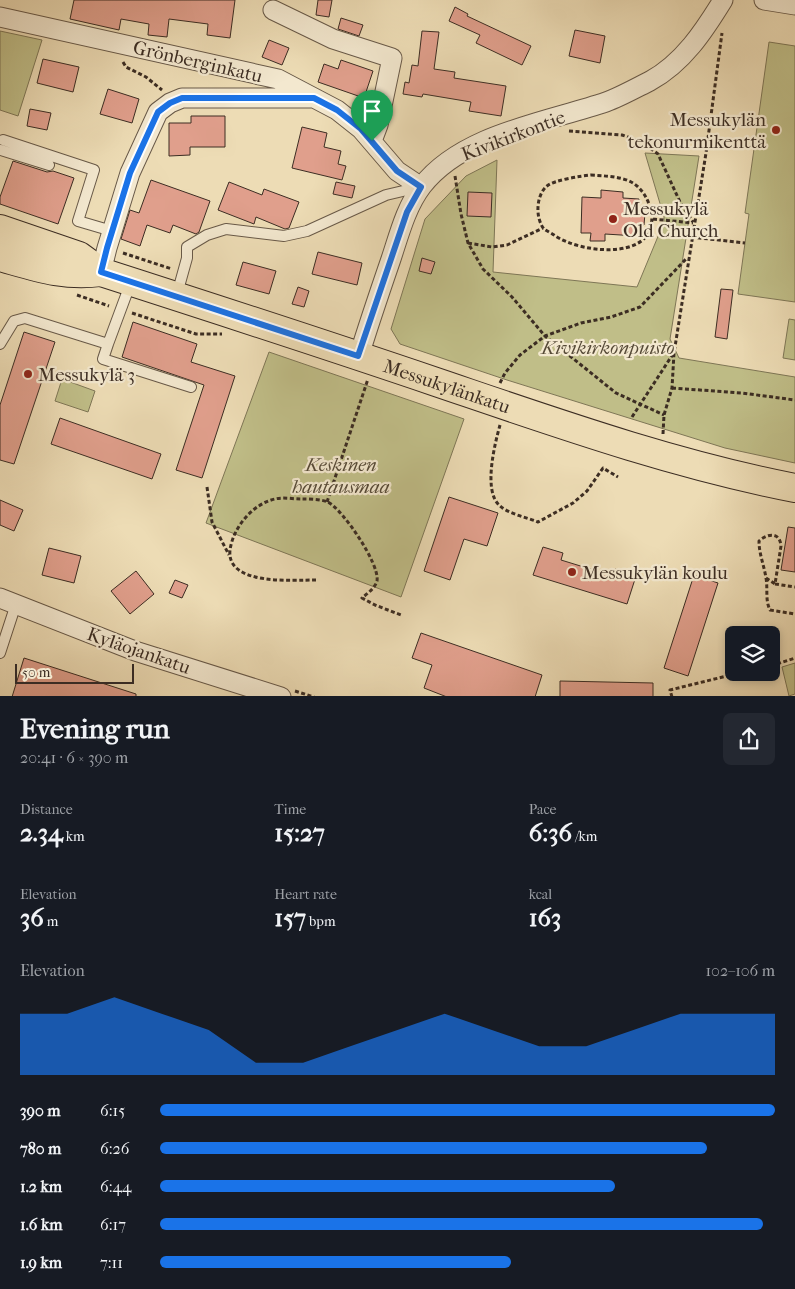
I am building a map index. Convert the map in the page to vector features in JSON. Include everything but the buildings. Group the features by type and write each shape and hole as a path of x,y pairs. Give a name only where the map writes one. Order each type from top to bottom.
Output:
{"main road":[{"name":"Messukylänkatu","path":"0,229 79,256 101,272 176,296 363,367 704,468 795,488"},
{"name":"Messukylänkatu","path":"0,257 50,271 83,274 101,272"}],"street":[{"name":"Kivikirkontie","path":"363,367 407,212 421,187 436,171 453,158 484,142 530,123 607,102 651,80 675,63 696,41 723,0"},
{"path":"764,0 795,5"},
{"path":"273,10 333,39 392,58 378,125 372,141"},
{"name":"Grönberginkatu","path":"0,17 278,79 337,110 361,129 397,171 421,187"},
{"path":"101,272 130,173 158,112 170,103 182,98 314,98"},
{"name":"Kyläojankatu","path":"8,601 136,651 257,693 281,696"}],"lane":[{"path":"1,144 94,170 78,220 112,231"},
{"path":"1,144 49,165"},
{"path":"176,296 187,258 187,247 207,235 226,230 284,236 306,231 386,195 421,187"},
{"path":"131,282 103,359 191,387"},
{"path":"0,344 14,321 25,318 108,344"},
{"path":"0,653 8,601"}],"path":[{"path":"663,437 664,415 672,388 674,353 706,153 723,30"},
{"path":"126,67 146,77 160,88 170,103"},
{"path":"564,129 574,132 622,135 642,142 658,154 680,202 694,223"},
{"path":"454,171 468,243 483,269 512,297 545,336 616,393 664,415"},
{"path":"591,175 618,178 633,183 647,196 653,219 646,236 635,244 619,250 583,247 559,239 543,228 538,214 539,200 547,186 569,179 591,175"},
{"path":"653,219 694,223"},
{"path":"468,243 492,247 507,245 543,228"},
{"path":"692,237 745,243"},
{"path":"500,384 505,372 520,355 545,336 581,323 612,317 640,307 688,257"},
{"path":"632,417 674,353"},
{"path":"327,502 363,367"},
{"path":"672,388 742,393 795,400"},
{"path":"501,423 494,444 492,490 498,504 508,510 538,522 573,503 587,491 603,468 618,477"},
{"path":"207,487 212,522 235,568 244,574 260,578 316,580"},
{"path":"229,556 231,544 238,528 256,507 274,499 312,499 327,502 344,518 374,565 377,579 374,586 362,598 375,605 401,614"},
{"path":"775,584 780,541 778,537 772,534 764,536 759,541 766,578 767,605 770,610 795,614"},
{"path":"766,578 775,584 795,587"},
{"path":"780,663 795,658"},
{"path":"672,696 670,690 725,676"}],"green space":[{"path":"0,31 42,40 18,116 0,110"},
{"name":"Messukylän tekonurmikenttä","path":"769,42 795,46 795,302 738,294 749,214 745,213"},
{"name":"Kivikirkonpuisto","path":"645,153 699,156 670,339 679,358 795,377 795,463 725,448 507,380 400,344 391,329 425,219 466,176 497,160 493,272 637,287 664,222"},
{"path":"789,319 795,320 795,360 783,358"},
{"name":"Keskinen hautausmaa","path":"269,352 464,419 401,597 206,523"},
{"path":"62,379 95,391 88,412 55,401"},
{"path":"795,663 795,694 789,696 782,667"}],"place":[{"name":"Messukylän tekonurmikenttä","path":"776,130"},
{"name":"Messukylä Old Church","path":"613,219"},
{"name":"Messukylä 3","path":"28,374"},
{"name":"Messukylän koulu","path":"572,572"}],"route":[{"path":"182,98 314,98 337,110 361,129 372,141 397,171 421,187 407,212 358,356 101,272 130,173 158,112 170,103 182,98"}]}
